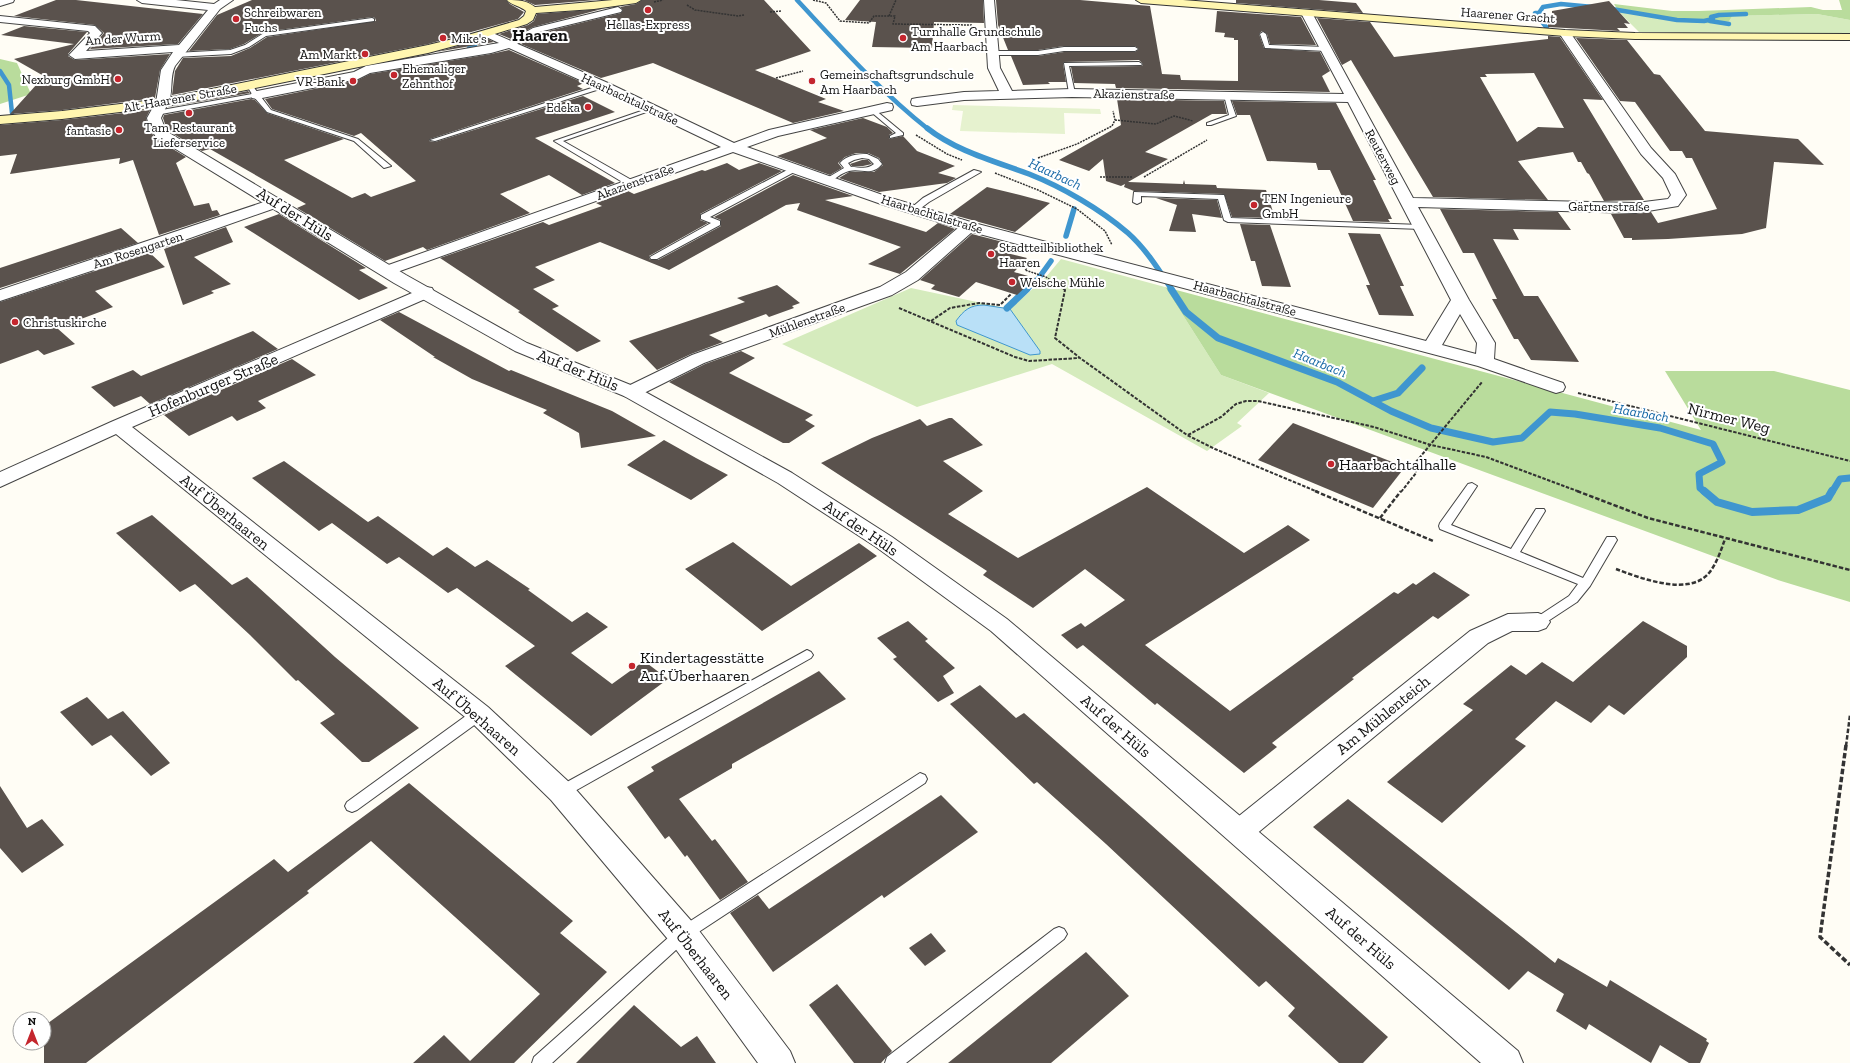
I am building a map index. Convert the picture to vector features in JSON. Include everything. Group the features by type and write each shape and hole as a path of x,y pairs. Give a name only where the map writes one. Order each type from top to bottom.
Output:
{"main road":[{"path":"512,0 525,4 532,10 594,6 636,0"},
{"name":"Haarener Gracht","path":"1141,0 1565,33 1650,36 1850,36"},
{"name":"Alt-Haarener Straße","path":"397,60 488,34 515,24 529,18 532,10"},
{"name":"Alt-Haarener Straße","path":"0,120 158,108 362,67"}],"street":[{"path":"0,3 9,0"},
{"path":"142,0 216,7 228,0"},
{"path":"989,0 994,68 1007,94"},
{"name":"Auf der Hüls","path":"216,7 179,52 164,74 165,91 154,118 156,126 161,134 276,202 386,270 521,347 632,392 784,478 890,546 999,625 1506,1063"},
{"path":"510,44 536,30 618,10"},
{"name":"Reuterweg","path":"1307,13 1460,300 1486,343 1490,364"},
{"name":"An der Wurm","path":"0,19 91,28 96,33 75,55 179,52"},
{"path":"515,24 536,30"},
{"name":"Gärtnerstraße","path":"1408,202 1636,208 1658,206 1674,202 1679,195 1677,188 1655,159 1646,152 1565,33"},
{"name":"Haarbachtalstraße","path":"488,34 604,86 732,147 826,181 914,210 969,226 1182,281 1490,364 1556,387"},
{"name":"Alt-Haarener Straße","path":"362,67 397,60 415,63 510,44"},
{"name":"Akazienstraße","path":"917,102 964,96 1072,93 1352,98"},
{"name":"Akazienstraße","path":"386,270 774,133 887,107"},
{"name":"Am Rosengarten","path":"0,296 170,240 276,202"},
{"name":"Mühlenstraße","path":"632,392 698,359 886,291 912,276 969,226"},
{"name":"Hofenburger Straße","path":"0,480 118,426 426,292"},
{"path":"1431,348 1460,300"},
{"name":"Auf Überhaaren","path":"118,426 479,714 561,792 683,934 778,1063"},
{"name":"Am Mühlenteich","path":"1239,832 1479,637 1508,623 1538,622"}],"lane":[{"path":"179,52 231,52 247,46 264,35 372,20"},
{"path":"1263,34 1267,48 1326,49"},
{"path":"992,52 1038,53 1064,49 1135,49"},
{"path":"1072,93 1066,64 1139,64"},
{"path":"433,140 604,86"},
{"path":"253,90 261,106 269,111 356,140 387,166"},
{"path":"1209,124 1233,116 1226,96"},
{"path":"632,184 557,141 652,109"},
{"path":"872,110 901,134 892,137"},
{"path":"826,181 849,169"},
{"path":"654,257 717,223 704,217 794,170"},
{"path":"914,210 926,200 977,172"},
{"path":"1137,202 1137,194 1221,196 1228,220 1421,227"},
{"path":"1472,486 1444,526 1513,555 1586,582"},
{"path":"1513,555 1540,511"},
{"path":"1538,622 1573,599 1599,562 1611,540"},
{"path":"561,792 807,655"},
{"path":"352,806 479,714"},
{"path":"540,1063 683,934 920,779"},
{"path":"894,1063 1059,934"}],"path":[{"path":"813,0 826,3 840,21 869,23 874,16 896,16 893,24 990,25"},
{"path":"889,16 896,0"},
{"path":"687,5 696,10 738,16 744,15"},
{"path":"770,12 781,11"},
{"path":"776,78 803,71"},
{"path":"1038,158 1078,144 1112,126 1115,120 1109,93"},
{"path":"1115,120 1156,124 1174,116 1209,124"},
{"path":"915,135 948,154 968,162"},
{"path":"1100,177 1146,177 1208,139"},
{"path":"989,171 1038,190 1076,209 1105,231 1114,253 1107,262"},
{"path":"1037,274 1046,276 1065,290 1055,338 1080,358 1187,435 1215,449 1441,544"},
{"path":"931,321 950,308 979,303 1000,305 1011,294"},
{"path":"869,297 880,303 891,305 1015,357 1029,361 1080,358"},
{"path":"1380,518 1416,473 1416,462 1457,411 1490,364"},
{"name":"Nirmer Weg","path":"1556,387 1850,461"},
{"path":"1187,435 1222,417 1236,404 1258,400 1374,427 1431,445 1486,457 1648,518 1850,570"},
{"path":"1599,562 1641,579 1661,584 1693,582 1704,577 1713,567 1725,539"},
{"path":"1850,715 1820,937 1850,965"}],"green space":[{"path":"1839,0 1850,0 1850,20 1817,14 1732,16 1729,21 1718,23 1690,22 1619,12 1614,4 1672,11 1811,7 1823,10 1842,10"},
{"path":"1619,12 1683,21 1722,23 1731,16 1817,14 1850,20 1850,34 1639,32"},
{"path":"0,59 17,63 31,94 0,104"},
{"path":"953,105 1100,109 1101,114 1064,113 1065,134 960,131 963,111 952,110"},
{"name":"Welsche Mühle","path":"1061,259 1165,287 1221,375 1269,393 1237,423 1242,426 1207,451 1052,364 917,407 782,344 911,288 1010,309 1046,277"},
{"path":"1165,287 1701,430 1665,371 1774,371 1850,390 1850,602 1781,581 1221,375"}],"water":[{"path":"984,305 1010,309 1040,351 1040,354 1030,355 957,325 956,321 965,311 971,307"}],"building":[{"path":"56,0 76,0 203,14 178,44 90,49 104,33 95,25 14,16"},
{"path":"252,0 506,0 524,12 518,19 428,44 172,95 175,71 183,58 231,56 250,48 267,37 376,21 375,18 372,17 264,32 244,44 230,49 189,51 217,15"},
{"path":"524,0 596,0 535,5"},
{"path":"642,0 764,0 811,51 755,70 826,99 818,102 844,111 793,123 653,63 601,78 521,44 540,33 621,13 623,10 620,7 636,4"},
{"path":"860,0 983,0 984,23 934,22 932,48 872,47 876,22 845,20"},
{"path":"996,0 1080,0 1150,6 1162,74 1180,75 1181,80 1238,81 1238,40 1224,37 1225,33 1215,32 1217,11 1301,17 1316,45 1270,44 1267,34 1262,31 1259,34 1264,48 1320,52 1330,71 1322,76 1330,92 1116,88 1115,84 1074,83 1071,67 1142,66 1143,64 1139,60 1064,62 1066,82 1048,82 1050,84 1023,85 1011,56 1038,56 1064,52 1135,52 1139,49 1135,46 1064,46 1038,50 1008,50 998,25"},
{"path":"1236,0 1319,0 1356,3 1363,13 1236,3"},
{"path":"1609,1 1630,24 1624,23 1628,28 1617,28 1620,31 1548,27 1548,16 1552,16 1552,11"},
{"path":"602,9 533,27 511,39 499,34 528,25 534,21 537,14"},
{"path":"1317,18 1370,22 1394,57 1548,39 1548,36 1560,37 1603,100 1583,99 1644,200 1604,201 1589,174 1581,162 1578,162 1573,152 1518,161 1548,200 1433,197 1351,60 1342,65","holes":["1534,73 1564,128 1538,127 1517,142 1480,77 1487,77 1485,74"]},
{"path":"24,26 87,32 68,54 68,56 75,60 170,54 160,70 155,98 62,110 10,114 46,74 42,75 14,59 74,44 1,35"},
{"path":"486,38 494,42 436,52 469,43"},
{"path":"1576,38 1627,40 1654,74 1660,75 1705,131 1798,139 1824,165 1774,162 1766,228 1742,234 1668,239 1632,240 1632,238 1624,238 1611,214 1636,214 1651,212 1658,223 1717,209 1692,158 1686,158 1682,151 1670,151 1635,102 1620,101"},
{"path":"509,50 584,83 577,86 583,89 430,139 429,141 435,142 583,96 615,112 535,138 615,183 582,195 549,175 500,194 530,213 427,250 423,247 385,261 297,208 306,204 210,149 202,151 167,130 163,118 164,115 251,99 255,100 267,113 344,139 284,160 352,198 365,193 371,197 416,181 361,133 354,136 272,109 265,99 358,80 370,74"},
{"path":"248,91 250,93 168,107"},
{"path":"1117,99 1224,101 1227,114 1212,114 1145,152 1168,159 1128,182 1183,184 1184,180 1185,184 1216,185 1217,188 1266,190 1275,218 1232,217 1224,194 1134,191 1124,187 1125,184 1121,186 1106,181 1103,159 1089,171 1059,160 1121,125"},
{"path":"1232,101 1336,103 1376,180 1373,180 1392,219 1388,219 1390,222 1353,221 1330,170 1318,170 1316,163 1267,161 1250,115 1237,115"},
{"path":"150,110 146,118 148,127 155,138 186,157 176,163 194,206 209,203 212,211 217,210 220,215 159,235 133,160 119,164 120,158 10,174 17,154 0,156 0,125"},
{"path":"863,118 887,127 893,133 889,135 889,139 903,136 917,151 955,166 938,173 956,178 947,183 879,192 839,178 849,172 874,172 883,165 879,158 868,153 856,153 845,157 838,163 842,168 830,175 777,156 827,138 810,130"},
{"path":"862,160 868,160 872,164 852,166 850,164"},
{"path":"727,163 739,170 759,163 782,171 700,214 700,220 708,223 649,256 650,260 658,260 721,226 721,220 714,217 793,175 853,196 825,200 926,232 938,223 955,229 900,274 868,264 901,247 797,210 800,203 786,205 669,270 600,242 535,267 555,280 533,289 559,306 552,309 601,341 577,352 518,312 520,311 440,258 543,222 549,225 602,206 596,203 628,191 634,194 702,170 705,171"},
{"path":"987,187 1050,203 1015,232 950,214"},
{"path":"1156,198 1217,200 1222,218 1192,214 1196,232 1169,231 1177,205"},
{"path":"1440,209 1558,212 1571,230 1513,229 1519,240 1493,239 1524,296 1538,296 1579,362 1531,360 1518,339 1514,339 1492,299 1497,299 1474,253 1463,253"},
{"path":"279,214 366,268 359,270 388,288 359,300 244,227"},
{"path":"1240,224 1270,225 1291,287 1262,286 1255,261 1251,261"},
{"path":"226,227 233,242 194,257 231,284 211,291 214,293 183,305 164,249"},
{"path":"121,228 138,243 0,288 0,268"},
{"path":"1348,233 1380,234 1404,286 1400,286 1414,316 1379,315 1366,285 1370,285"},
{"path":"972,234 1003,242 994,250 1027,258 1014,272 1035,278 1017,295 976,282 959,297 931,289 935,285 920,280"},
{"path":"150,253 165,267 95,291 113,307 57,328 75,344 44,355 38,350 0,364 0,302"},
{"path":"777,285 800,303 792,306 794,308 769,317 766,314 709,335 723,342 691,354 657,370 629,341 745,302 737,298"},
{"path":"399,312 509,371 511,370 612,411 656,436 581,448 579,433 543,413 547,410 472,379 433,357 435,357 380,320"},
{"path":"253,331 278,349 150,404 141,396 114,407 91,387 133,370 141,376"},
{"path":"741,351 755,358 729,373 813,415 805,420 815,426 789,443 783,443 669,382 705,364"},
{"path":"292,359 316,375 258,401 266,408 237,421 232,416 189,436 164,415"},
{"path":"952,418 983,445 943,461 983,491 948,514 1018,558 1147,487 1244,553 1288,525 1310,540 1145,645 1230,711 1394,592 1398,594 1413,583 1416,585 1434,572 1470,595 1438,619 1433,616 1352,678 1354,679 1272,743 1277,747 1244,773 1157,703 1155,705 1083,645 1077,649 1061,635 1081,623 1085,627 1125,600 1085,569 1033,608 983,575 987,571 821,463 872,438 920,419 927,426"},
{"name":"Haarbachtalhalle","path":"1293,423 1405,467 1373,508 1258,460"},
{"path":"664,440 728,475 691,500 627,465"},
{"path":"284,461 368,522 378,516 433,556 447,547 475,567 487,560 530,589 528,590 572,622 587,612 608,627 571,653 612,684 644,661 668,679 591,736 505,666 535,646 457,588 448,593 399,557 387,564 332,523 319,531 252,478"},
{"path":"152,515 232,585 247,577 335,657 419,728 369,762 362,762 320,723 335,714 298,680 296,681 250,635 195,584 180,592 116,533"},
{"path":"733,542 791,586 859,543 877,556 762,631 685,569"},
{"path":"908,621 928,639 925,641 955,668 943,676 954,693 938,702 893,659 897,657 877,638"},
{"path":"1643,621 1687,646 1687,657 1624,715 1609,705 1591,723 1556,701 1515,739 1526,746 1442,823 1387,782 1473,710 1463,704 1511,665 1526,675 1542,662 1573,682"},
{"path":"819,671 846,699 732,764 732,768 679,799 712,841 715,839 748,882 720,900 687,855 685,857 669,836 665,839 627,787 654,771 651,767"},
{"path":"980,685 1016,718 1024,713 1388,1037 1363,1063 1339,1063 1288,1016 1295,1008 1266,981 1259,987 1106,844 1037,782 1034,784 950,704"},
{"path":"87,697 108,719 123,711 170,763 151,776 111,735 92,746 60,712"},
{"path":"409,783 573,921 560,933 607,972 514,1063 413,1063 444,1035 470,1061 540,994 371,841 307,891 309,893 86,1063 44,1063 44,1051 52,1051 52,1020 274,859 288,872"},
{"path":"0,786 27,828 42,819 64,845 22,873 0,848"},
{"path":"941,795 978,832 884,898 882,895 773,972 730,913 758,895 769,909"},
{"path":"1348,799 1555,963 1558,958 1607,987 1610,980 1707,1039 1706,1041 1709,1043 1700,1063 1689,1063 1660,1045 1651,1063 1589,1024 1586,1030 1556,1011 1564,994 1528,971 1509,990 1313,827"},
{"path":"931,933 946,951 925,966 909,948"},
{"path":"1086,952 1129,996 1051,1063 948,1063"},
{"path":"837,984 892,1051 881,1063 854,1063 809,1005"},
{"path":"634,1005 681,1047 697,1036 716,1063 576,1063"}],"waterway":[{"name":"Haarbach","path":"797,0 844,51 893,99 928,129"},
{"path":"1547,28 1535,13 1539,13 1543,7 1561,4 1593,7"},
{"path":"1606,8 1677,20 1704,21 1713,19 1711,17 1719,15 1746,14"},
{"path":"1710,21 1729,24"},
{"name":"Haarbach","path":"469,48 475,46"},
{"name":"Haarbach","path":"0,71 9,85 12,113"},
{"name":"Haarbach","path":"927,128 950,143 976,155 1042,179 1093,207 1135,239 1152,260 1172,290"},
{"path":"1066,236 1074,209"},
{"path":"1026,290 1038,279 1051,261"},
{"path":"1007,308 1027,289"},
{"name":"Haarbach","path":"1171,289 1186,312 1218,338 1337,382 1391,411 1431,428 1493,442 1522,438 1550,412 1575,414 1660,428 1713,444 1722,462 1699,474 1700,488 1705,492"},
{"path":"1373,401 1398,393 1422,368"},
{"name":"Haarbach","path":"1832,492 1840,479 1850,478"},
{"name":"Haarbach","path":"1704,491 1717,502 1752,512 1798,510 1828,498 1832,491"}],"place":[{"name":"Hellas-Express","path":"648,10"},
{"name":"Schreibwaren Fuchs","path":"236,19"},
{"name":"Mike's","path":"443,38"},
{"name":"Turnhalle Grundschule Am Haarbach","path":"903,38"},
{"name":"Am Markt","path":"365,54"},
{"name":"Ehemaliger Zehnthof","path":"394,75"},
{"name":"Nexburg GmbH","path":"118,79"},
{"name":"VR-Bank","path":"353,81"},
{"name":"Gemeinschaftsgrundschule Am Haarbach","path":"812,81"},
{"name":"Edeka","path":"588,107"},
{"name":"Tam Restaurant Lieferservice","path":"189,113"},
{"name":"fantasie","path":"119,130"},
{"name":"TEN Ingenieure GmbH","path":"1254,205"},
{"name":"Stadtteilbibliothek Haaren","path":"991,254"},
{"name":"Welsche Mühle","path":"1012,282"},
{"name":"Christuskirche","path":"15,322"},
{"name":"Haarbachtalhalle","path":"1331,464"},
{"name":"Kindertagesstätte Auf Überhaaren","path":"632,666"}],"district":[{"name":"Haaren","path":"540,35"}]}
